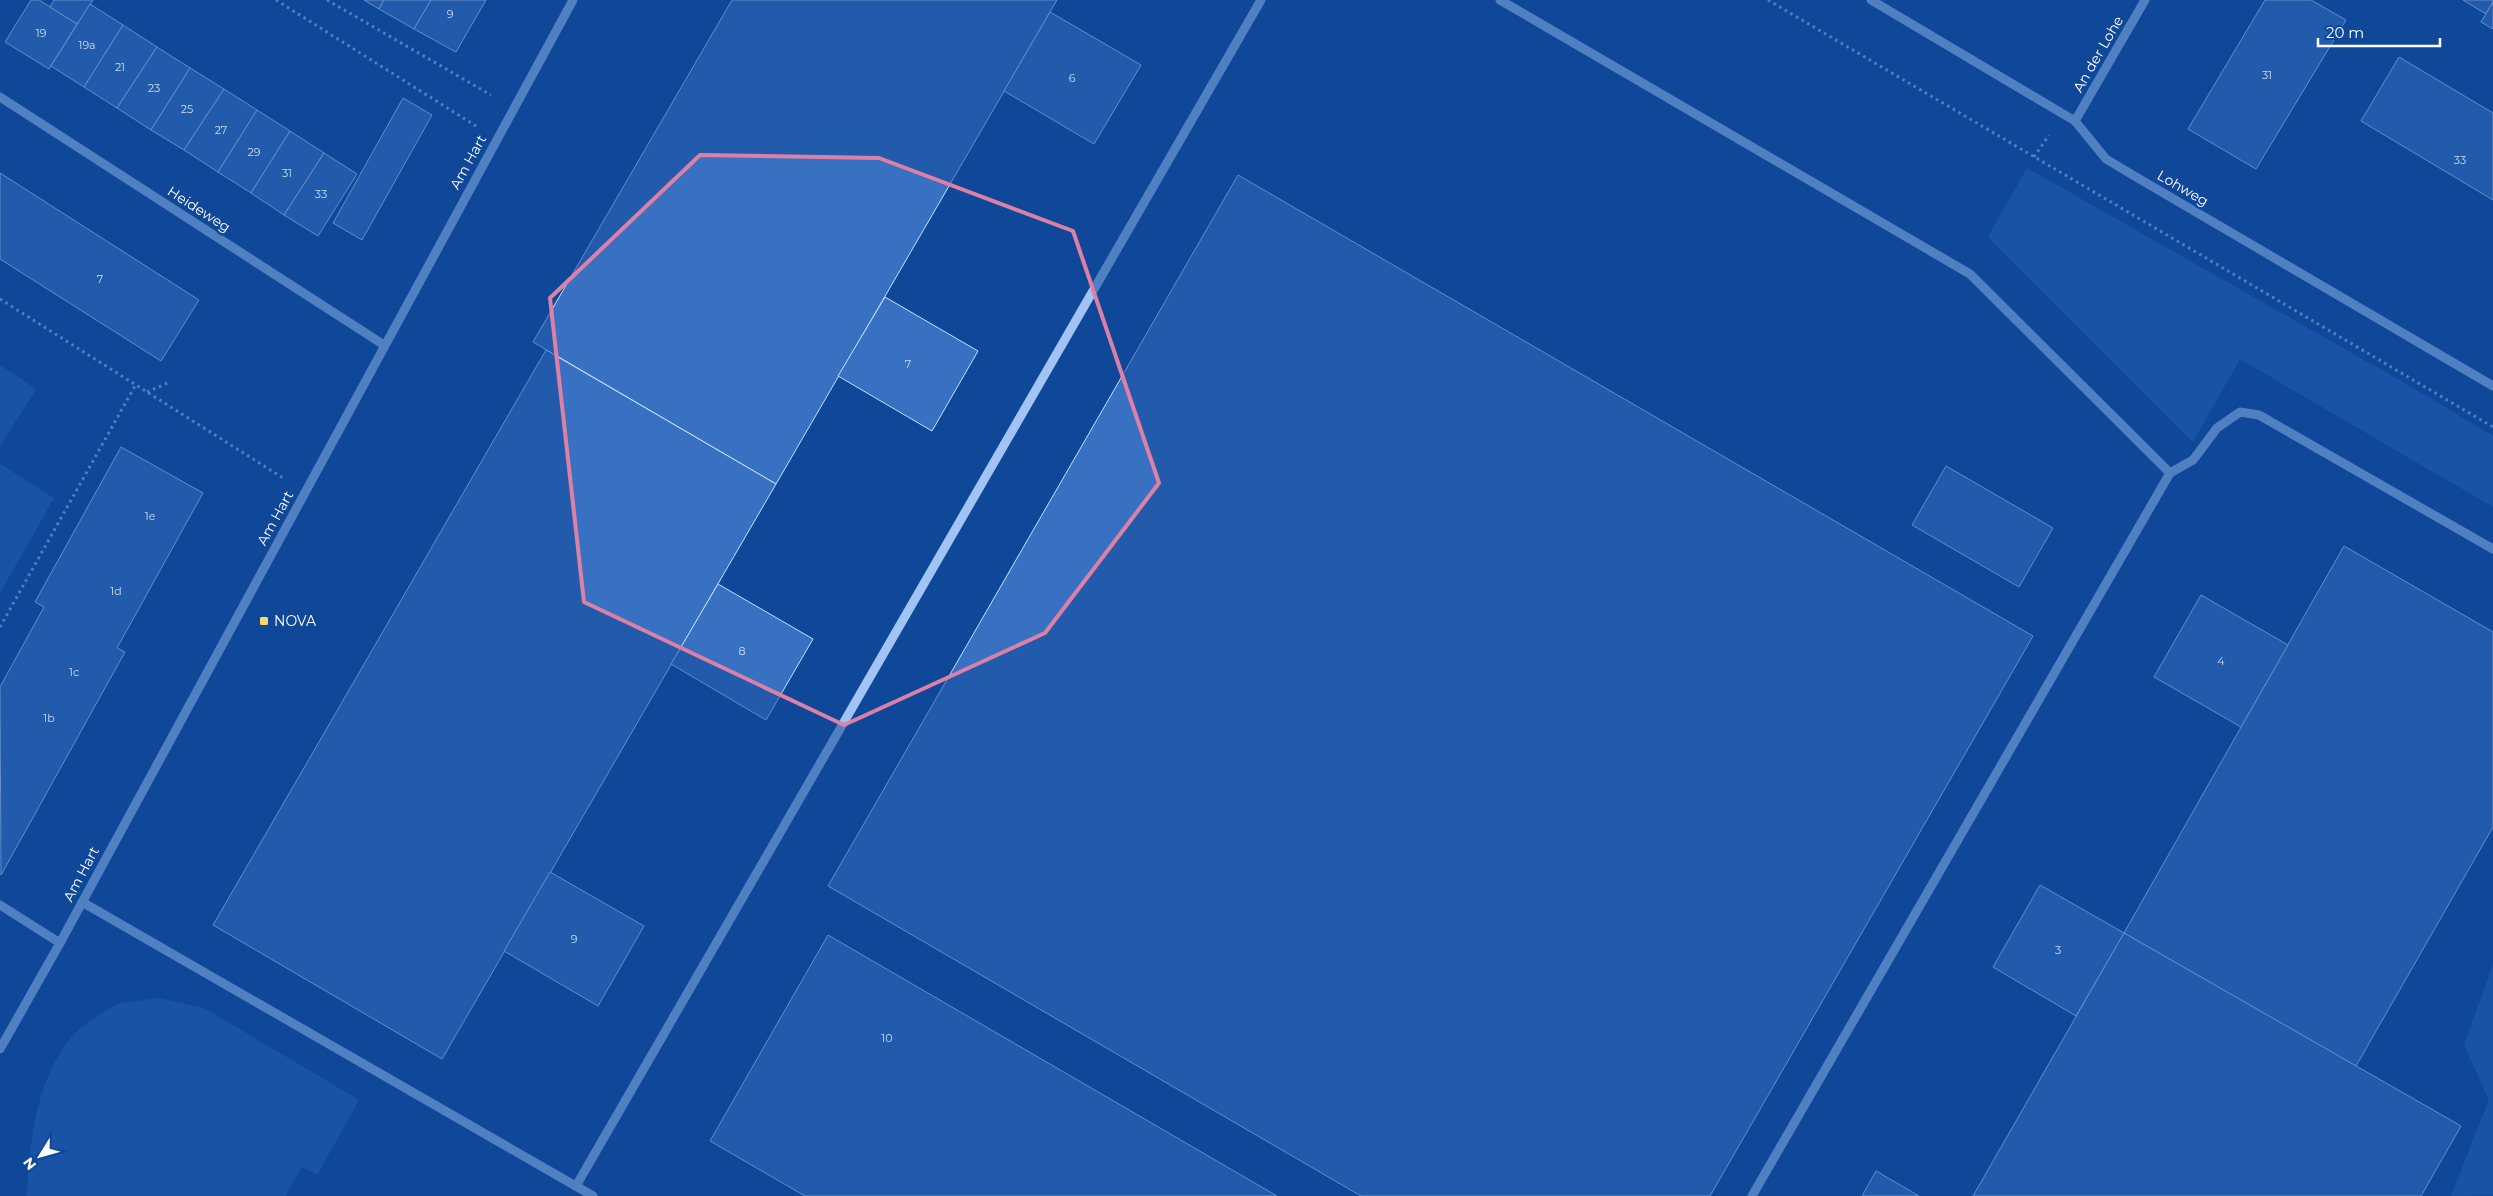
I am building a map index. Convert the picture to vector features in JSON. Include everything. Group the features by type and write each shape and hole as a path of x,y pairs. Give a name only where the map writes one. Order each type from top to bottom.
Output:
{"street":[{"name":"Am Hart","path":"0,1049 60,943 513,107 573,0"},
{"path":"576,1186 1261,0"},
{"path":"1500,0 1970,274 2170,473"},
{"name":"Lohweg","path":"1871,0 2075,121 2106,159 2493,386"},
{"name":"An der Lohe","path":"2075,121 2145,0"},
{"name":"Heideweg","path":"0,97 384,345"},
{"path":"1752,1196 2170,473 2193,460 2217,428 2240,412 2259,415 2493,549"},
{"path":"82,902 593,1196"},
{"path":"0,905 60,943"}],"path":[{"path":"276,0 496,139"},
{"path":"327,0 513,107"},
{"path":"1768,0 2493,427"},
{"path":"0,299 304,492"},
{"path":"146,392 170,382"},
{"path":"0,627 136,386"}],"highlighted area":[{"path":"700,155 879,158 1073,231 1159,483 1045,633 844,725 584,602 550,298"}],"shaded area":[{"path":"2027,168 2422,393 2493,436 2493,507 2240,359 2193,442 1988,237"},
{"path":"0,365 36,389 0,446"},
{"path":"0,464 54,498 0,593"},
{"path":"2493,965 2493,1195 2451,1196 2489,1100 2464,1045"},
{"path":"157,998 204,1008 359,1100 317,1175 302,1167 285,1196 27,1196 28,1172 35,1120 51,1071 63,1049 79,1030 111,1007"}],"building":[{"path":"31,0 39,0 77,24 49,69 5,42"},
{"path":"54,0 93,0 77,24 50,7"},
{"path":"364,0 384,0 379,9"},
{"path":"384,0 431,0 414,29 379,9"},
{"path":"431,0 486,0 456,52 414,29"},
{"path":"732,0 1057,0 776,484 533,342"},
{"path":"2265,0 2311,0 2346,20 2256,169 2188,129"},
{"path":"2463,0 2493,0 2493,2 2486,14"},
{"path":"2493,2 2493,29 2481,22"},
{"path":"90,4 123,25 84,87 51,66"},
{"path":"1050,12 1141,65 1094,144 1004,91"},
{"path":"123,25 157,47 117,108 84,87"},
{"path":"157,47 190,68 151,130 117,108"},
{"path":"2399,57 2493,113 2493,200 2361,121"},
{"path":"190,68 224,89 184,150 151,130"},
{"path":"224,89 257,110 218,172 184,150"},
{"path":"403,98 432,115 362,240 333,223"},
{"path":"257,110 290,131 251,193 218,172"},
{"path":"290,131 324,153 284,215 251,193"},
{"path":"324,153 357,174 318,236 284,215"},
{"path":"0,173 199,300 161,361 0,259"},
{"path":"1238,175 2033,636 1710,1196 1361,1196 828,886"},
{"path":"885,297 978,351 932,431 838,376"},
{"path":"546,350 776,484 442,1059 213,925"},
{"path":"121,447 203,493 117,648 125,652 1,875 0,687 44,607 35,602"},
{"path":"1946,466 2053,528 2019,587 1912,525"},
{"path":"2344,546 2493,632 2493,827 2356,1066 2124,933"},
{"path":"718,584 813,639 766,720 671,664"},
{"path":"2201,595 2288,645 2241,727 2154,677"},
{"path":"550,872 644,926 598,1006 504,951"},
{"path":"2040,885 2124,933 2076,1016 1993,967"},
{"path":"2124,933 2461,1126 2421,1196 1973,1196"},
{"path":"828,935 1277,1196 805,1196 710,1141"},
{"path":"1876,1171 1919,1196 1862,1196"}],"place":[{"name":"NOVA","path":"264,621"}]}
